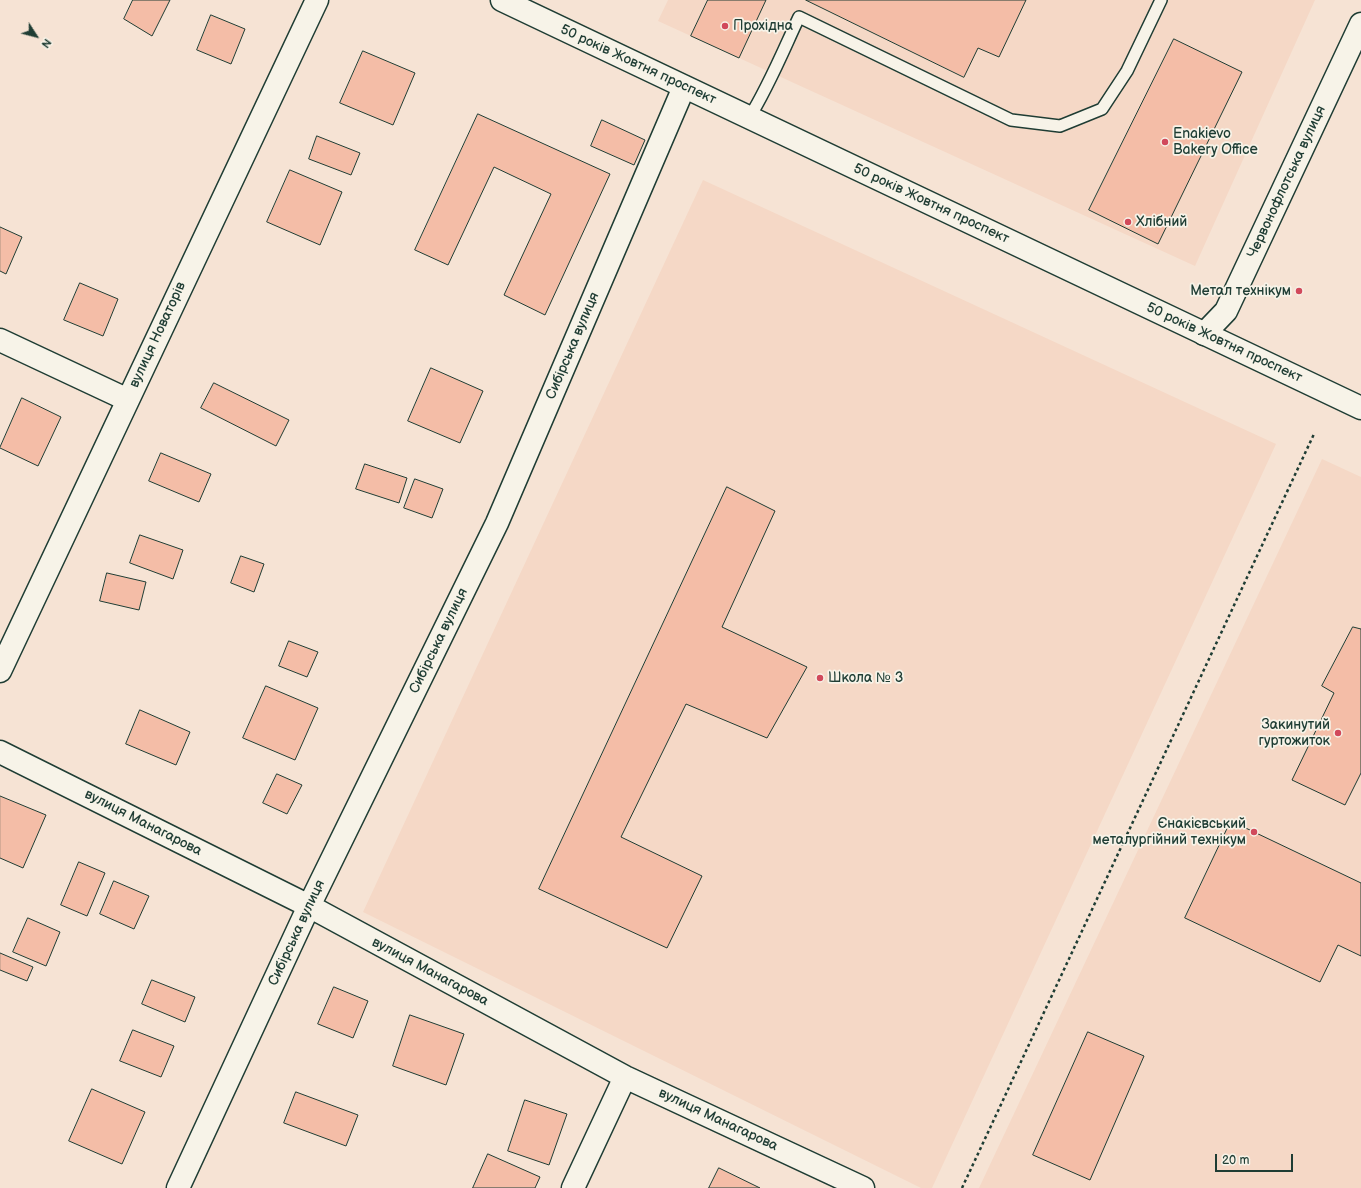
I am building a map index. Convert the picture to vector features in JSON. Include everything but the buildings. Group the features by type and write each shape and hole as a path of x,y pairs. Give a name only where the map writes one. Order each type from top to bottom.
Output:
{"street":[{"name":"вулиця Новаторів","path":"0,671 317,0"},
{"name":"50 років Жовтня проспект","path":"502,0 1361,408"},
{"name":"Червонофлотська вулиця","path":"1204,334 1226,311 1361,24"},
{"name":"Сибірська вулиця","path":"178,1188 309,906 496,523 684,87"},
{"path":"0,340 128,400"},
{"name":"вулиця Манагарова","path":"0,752 309,906 625,1077 863,1188"},
{"path":"573,1188 625,1077"}],"lane":[{"path":"749,118 764,94 772,73 799,17 1011,120 1060,126 1102,110 1127,71 1161,0"}],"path":[{"path":"962,1188 1314,434"}],"shaded area":[{"path":"668,0 1315,0 1195,266 658,21"},
{"name":"Школа № 3","path":"703,180 1276,444 932,1188 921,1188 363,912"},
{"name":"Єнакієвський металургійний технікум","path":"1322,459 1361,477 1361,1188 979,1188"}],"place":[{"name":"Прохідна","path":"725,26"},
{"name":"Enakievo Bakery Office","path":"1165,142"},
{"name":"Хлібний","path":"1128,222"},
{"name":"Метал технікум","path":"1299,291"},
{"name":"Школа № 3","path":"820,678"},
{"name":"Закинутий гуртожиток","path":"1338,733"},
{"name":"Єнакієвський металургійний технікум","path":"1254,832"}]}
